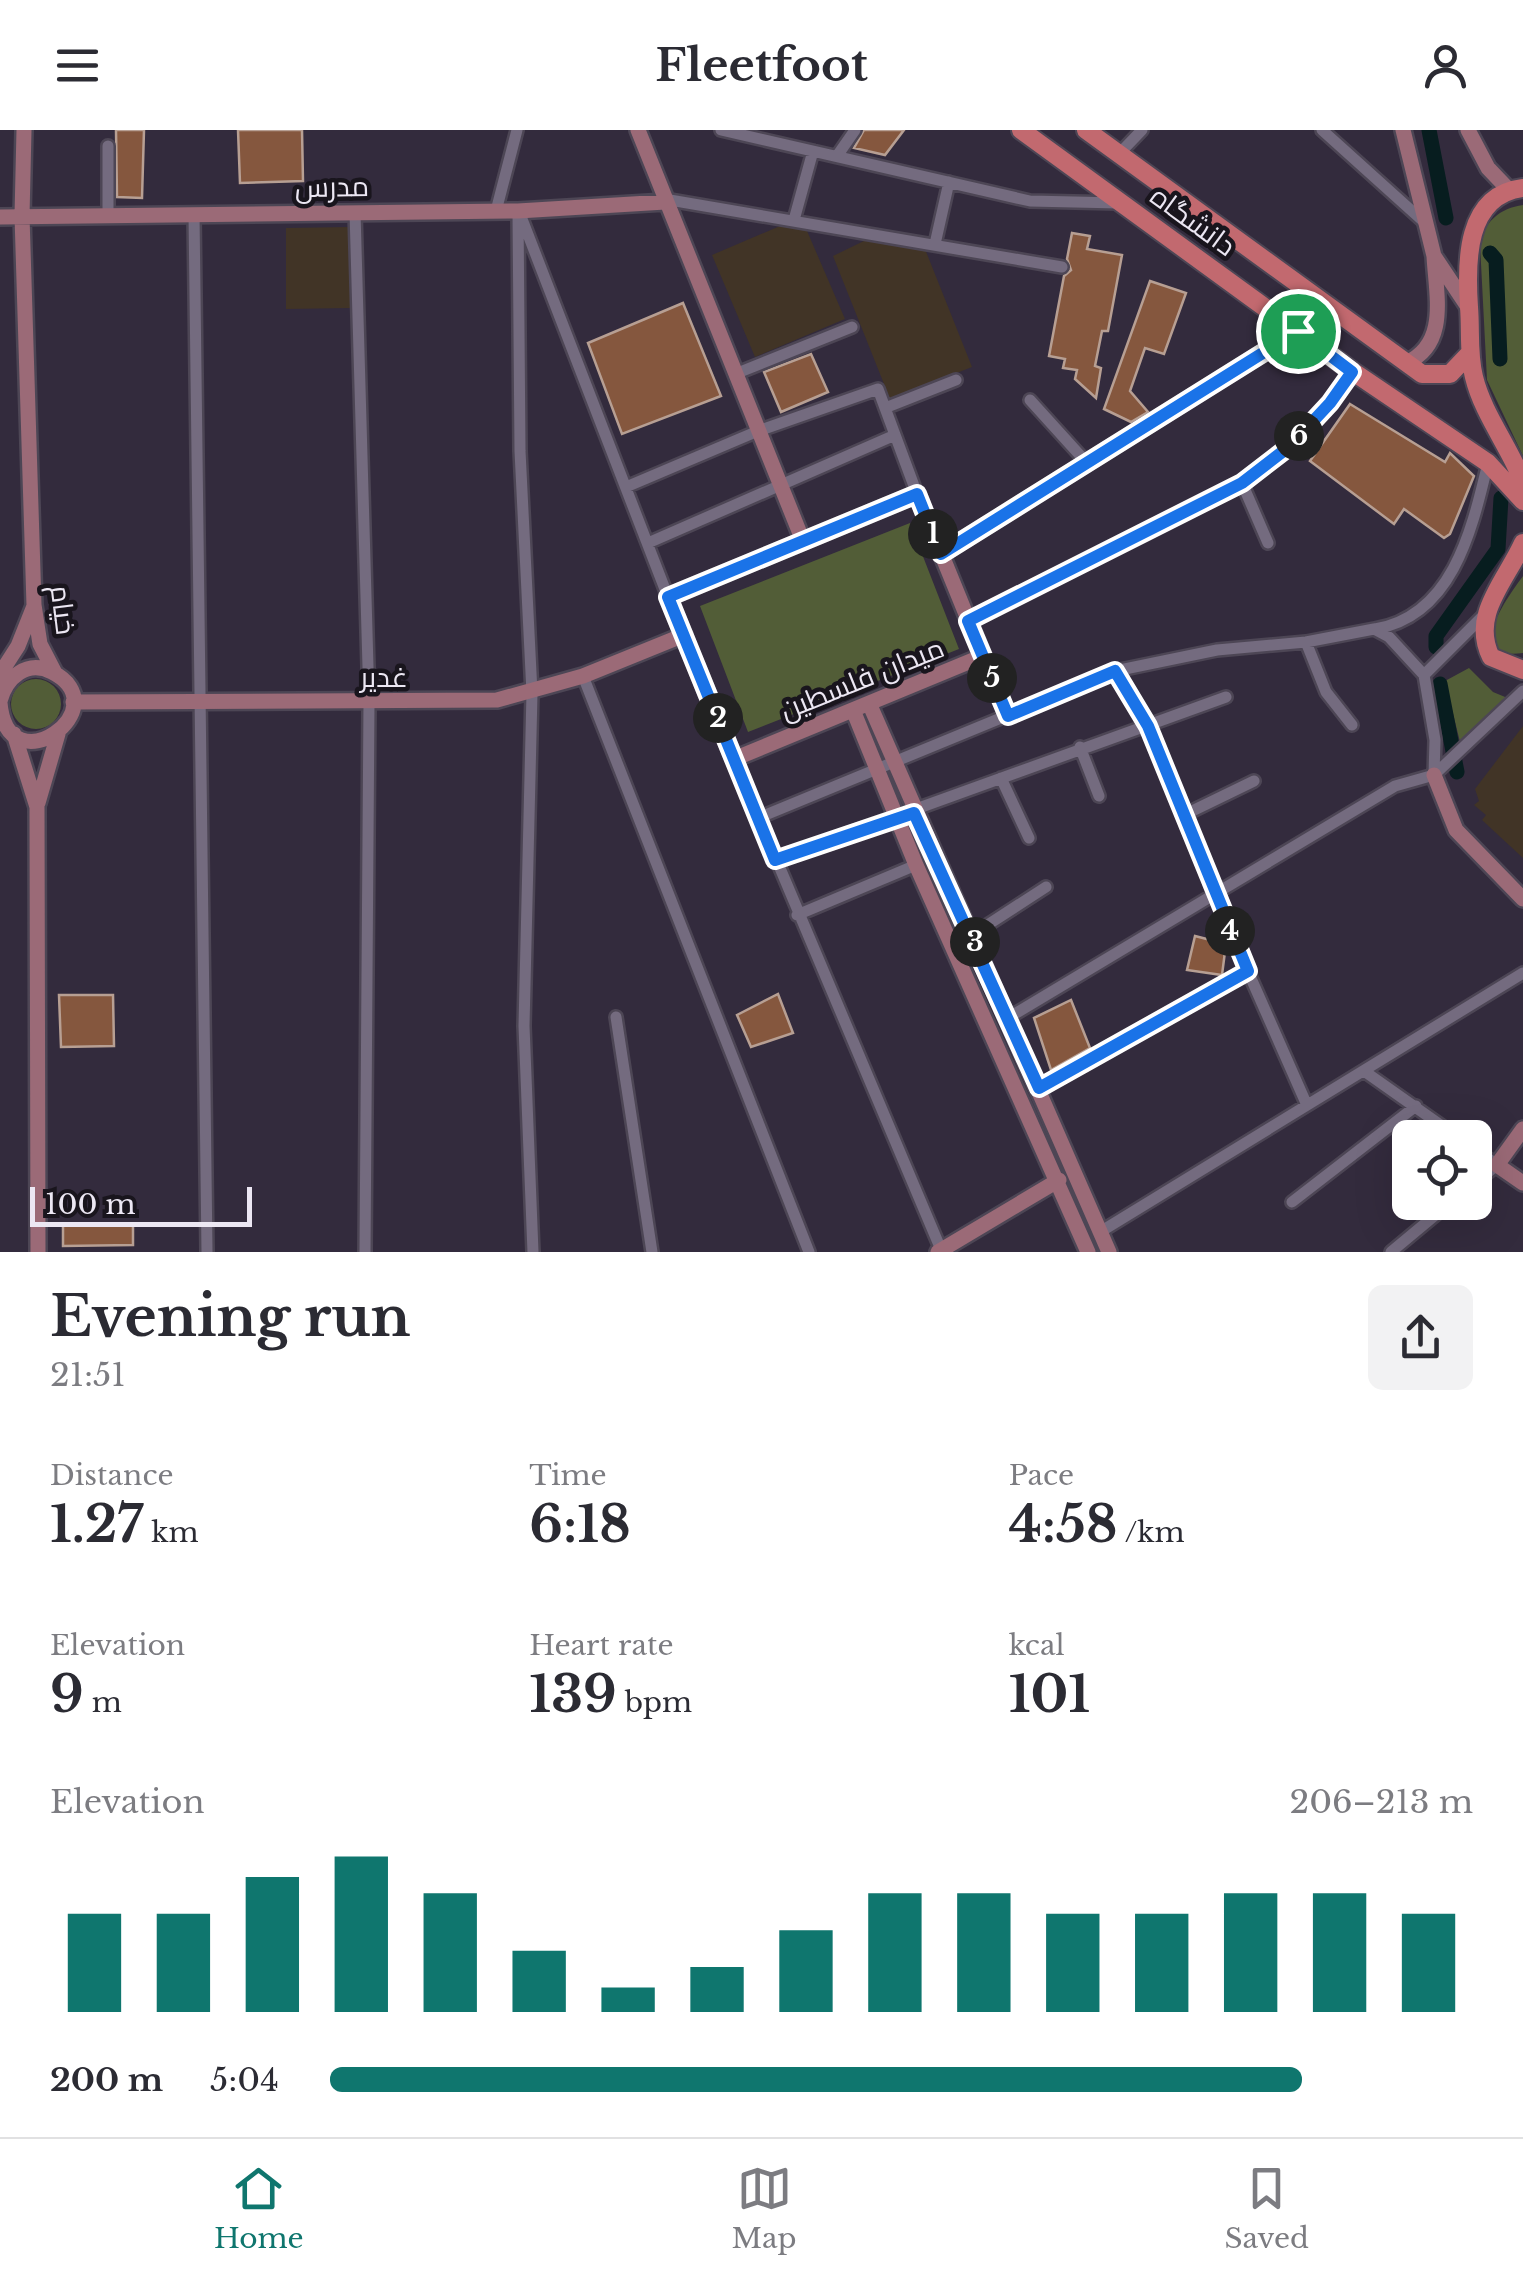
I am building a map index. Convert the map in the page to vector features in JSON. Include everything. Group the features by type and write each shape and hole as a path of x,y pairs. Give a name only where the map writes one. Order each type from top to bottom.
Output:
{"main road":[{"name":"دانشگاه","path":"1021,130 1352,372 1488,463 1523,501"},
{"name":"دانشگاه","path":"1086,130 1406,364 1436,377 1450,374 1470,354"},
{"path":"1516,189 1492,202 1472,231 1466,278 1470,354 1480,394 1523,482"},
{"path":"1523,543 1485,614 1483,635 1491,658 1523,670"}],"street":[{"name":"خیام","path":"24,130 22,216 34,605 40,644 55,673"},
{"path":"496,211 517,130"},
{"path":"638,130 803,541"},
{"path":"721,130 1030,201 1124,204"},
{"path":"838,156 855,130"},
{"path":"1119,154 1142,130"},
{"path":"1322,130 1424,221"},
{"path":"1404,130 1434,256 1436,333 1422,356 1406,364"},
{"path":"1468,130 1488,168 1516,189"},
{"path":"108,146 108,215"},
{"path":"794,220 812,151"},
{"path":"936,244 949,182"},
{"name":"مدرس","path":"0,217 496,211 664,200"},
{"path":"664,200 1062,267"},
{"path":"518,210 520,450 532,694 524,1026 533,1252"},
{"path":"518,210 796,916 940,1251 1059,1180"},
{"path":"355,212 369,702 363,1032 365,1252"},
{"path":"194,214 207,1252"},
{"path":"1434,256 1470,308"},
{"path":"734,374 852,326"},
{"path":"941,554 1298,331"},
{"path":"968,621 1242,483 1290,446 1330,403 1352,372"},
{"path":"884,408 956,380"},
{"path":"626,486 758,431 878,389 917,494 668,597"},
{"path":"1030,400 1087,463"},
{"path":"648,543 894,435"},
{"path":"758,818 1115,671 1217,650 1306,642 1400,625 1415,616 1451,572 1472,527 1488,463"},
{"path":"1242,483 1268,543"},
{"name":"میدان فلسطین","path":"734,759 983,656 917,494"},
{"path":"0,674 18,646 34,605"},
{"path":"1424,675 1485,614"},
{"path":"1374,629 1389,637 1424,675 1435,740 1434,775 1456,830 1523,899"},
{"name":"غدیر","path":"73,702 484,701 532,694 684,635"},
{"path":"1306,642 1320,681 1352,725"},
{"path":"983,656 1008,716"},
{"path":"37,807 0,702 10,679 32,668 55,673 64,680 73,702 37,807 38,1252"},
{"path":"1115,671 1148,726 1186,814 1212,892 1306,1103"},
{"path":"583,676 809,1252"},
{"path":"1008,1018 1212,892 1395,786 1434,775 1523,691"},
{"path":"775,860 914,813 1080,747 1226,697"},
{"path":"870,704 914,813 972,935 1109,1252"},
{"path":"852,710 916,865 1088,1252"},
{"path":"7,726 36,742 59,734"},
{"path":"1080,747 1098,796"},
{"path":"1001,778 1029,838"},
{"path":"1186,814 1254,781"},
{"path":"796,916 916,865"},
{"path":"972,935 1046,887"},
{"path":"1039,1088 1248,971"},
{"path":"1100,1232 1523,973"},
{"path":"616,1017 652,1252"},
{"path":"1364,1071 1435,1120"},
{"path":"1292,1202 1416,1106"},
{"path":"1492,1168 1523,1129"},
{"path":"1492,1161 1523,1183"},
{"path":"1391,1252 1429,1220"}],"shaded area":[{"path":"801,217 845,319 755,357 712,255"},
{"path":"350,227 350,308 286,309 286,228"},
{"path":"868,239 923,244 972,367 890,399 833,256"},
{"path":"1523,726 1523,858 1482,820 1486,815 1474,805 1479,801 1475,789"}],"green space":[{"path":"1523,205 1523,456 1487,380 1480,244 1494,217"},
{"path":"910,523 959,649 748,732 700,606"},
{"path":"1523,576 1523,653 1504,653 1494,647 1494,625"},
{"path":"1469,668 1493,692 1510,699 1461,746 1445,681"},
{"path":"26,680 46,680 60,694 60,714 46,728 26,728 12,714 12,694"}],"building":[{"path":"116,130 144,130 142,198 117,197"},
{"path":"238,130 302,130 303,181 240,183"},
{"path":"864,130 904,130 885,155 854,148"},
{"path":"1072,233 1090,236 1087,249 1122,255 1108,331 1102,331 1095,366 1101,368 1096,398 1075,379 1077,370 1063,368 1065,359 1049,356 1064,276 1071,270 1067,259"},
{"path":"1150,281 1186,293 1164,354 1145,348 1130,391 1148,412 1131,422 1104,409"},
{"path":"683,303 721,396 622,434 588,343"},
{"path":"811,354 828,392 781,412 764,372"},
{"path":"1350,404 1445,462 1450,453 1474,476 1450,534 1444,538 1404,509 1394,524 1310,461"},
{"path":"1195,936 1226,944 1222,975 1187,970"},
{"path":"778,994 793,1033 751,1047 737,1015"},
{"path":"59,995 113,995 114,1046 61,1047"},
{"path":"1071,1000 1090,1048 1051,1070 1034,1018"},
{"path":"63,1224 133,1224 133,1245 63,1246"}],"waterway":[{"path":"1429,130 1446,218"},
{"path":"1490,253 1496,260 1500,359"},
{"path":"1436,647 1436,636 1498,549 1501,498"},
{"path":"1440,684 1457,772"}],"route":[{"path":"1298,331 1352,372 1330,403 1290,446 1242,483 968,621 1008,716 1115,671 1148,726 1186,814 1212,892 1248,971 1039,1088 914,813 775,860 668,597 917,494 941,554 1298,331"}]}
